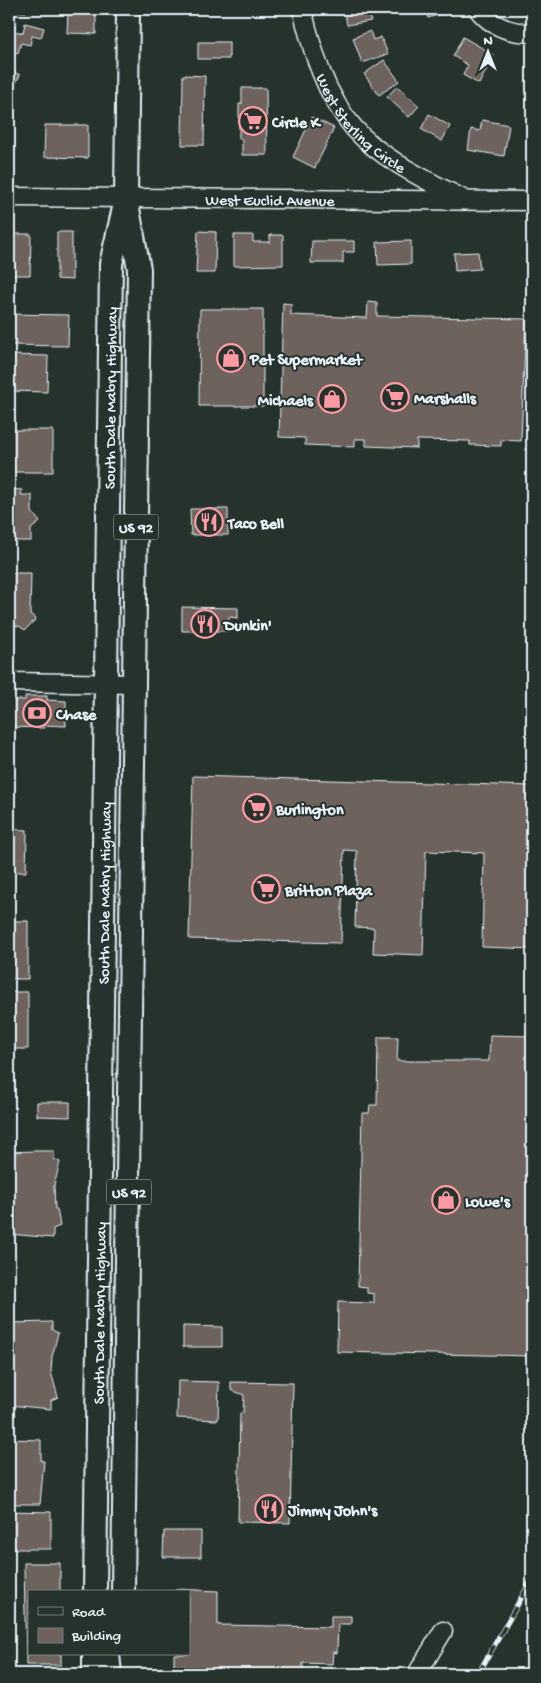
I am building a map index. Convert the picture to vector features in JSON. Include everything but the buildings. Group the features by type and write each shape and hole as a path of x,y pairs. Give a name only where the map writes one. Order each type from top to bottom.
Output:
{"main road":[{"name":"South Dale Mabry Highway","path":"123,1590 139,269 126,198 128,9"},
{"name":"South Dale Mabry Highway","path":"95,1590 111,264 126,198"},
{"path":"104,828 117,883 117,932 124,949 130,955"},
{"path":"99,1266 128,1266"},
{"path":"95,1555 102,1590"},
{"path":"94,1656 94,1674"},
{"path":"108,1656 110,1674"},
{"path":"122,1656 122,1674"}],"street":[{"name":"West Sterling Circle","path":"302,9 310,42 325,82 354,128 390,158 466,200"},
{"path":"478,9 487,20 498,26 520,33 532,33"},
{"name":"West Euclid Avenue","path":"9,197 532,201"},
{"path":"9,682 134,684"},
{"path":"418,1674 443,1630"}],"railway":[{"path":"478,1674 532,1579"}],"place":[{"name":"Circle K","path":"253,121"},
{"name":"Pet Supermarket","path":"231,358"},
{"name":"Marshalls","path":"395,397"},
{"name":"Michaels","path":"332,399"},
{"name":"Taco Bell","path":"209,522"},
{"name":"Dunkin'","path":"205,624"},
{"name":"Chase","path":"37,713"},
{"name":"Burlington","path":"257,808"},
{"name":"Britton Plaza","path":"266,889"},
{"name":"Lowe's","path":"446,1200"},
{"name":"Jimmy John's","path":"269,1509"}]}
